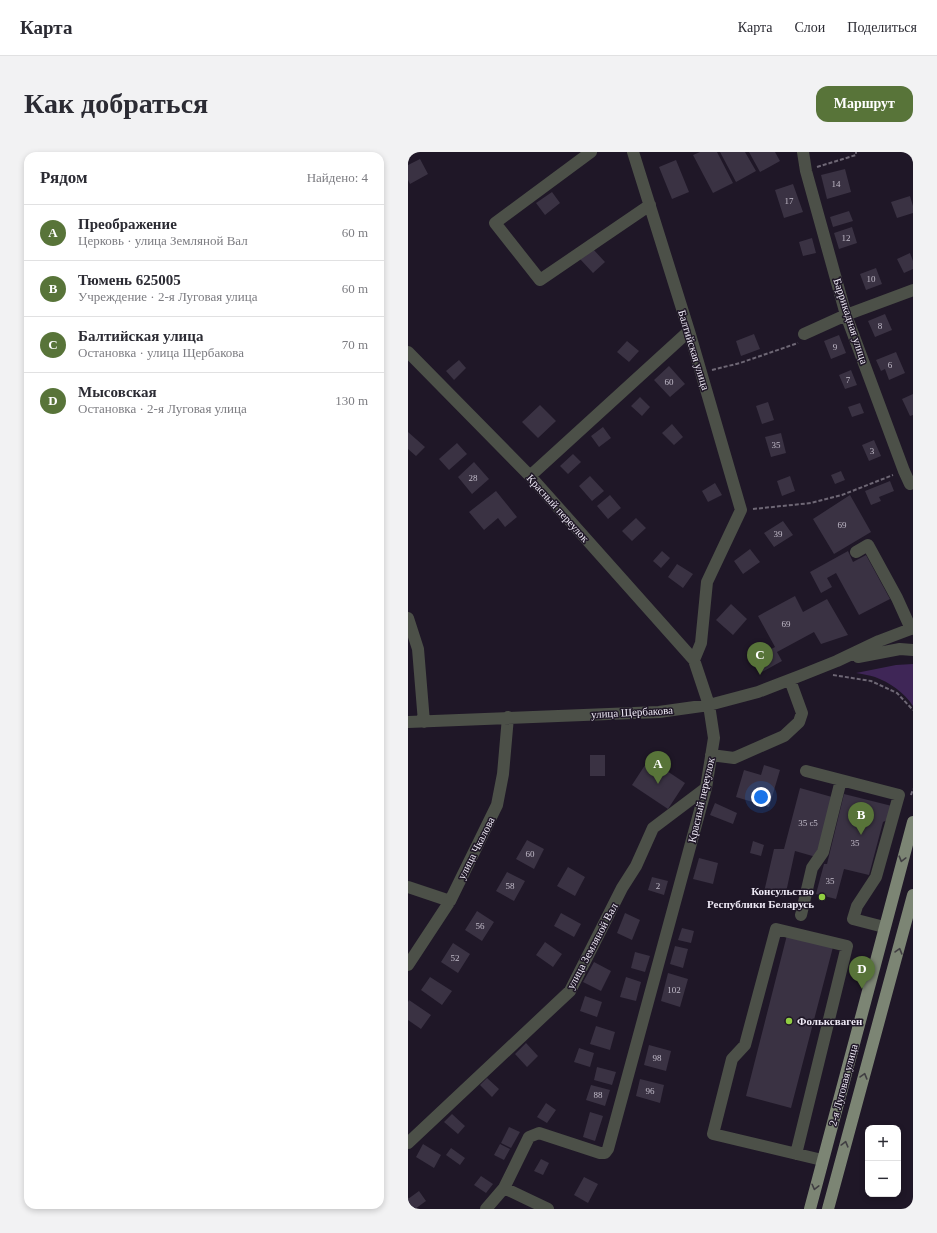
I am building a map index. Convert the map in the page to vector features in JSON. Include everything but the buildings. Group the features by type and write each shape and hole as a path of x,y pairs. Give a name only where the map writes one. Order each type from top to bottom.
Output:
{"main road":[{"name":"2-я Луговая улица","path":"810,1209 913,822"},
{"name":"2-я Луговая улица","path":"828,1209 913,895"}],"street":[{"path":"590,152 495,223 540,280 650,205"},
{"name":"Балтийская улица","path":"633,152 689,331 741,510"},
{"name":"Баррикадная улица","path":"803,152 806,171 846,315 904,471 910,484 913,483"},
{"path":"804,334 846,315 913,290"},
{"path":"530,476 689,331"},
{"name":"Красный переулок","path":"408,352 530,476 694,660 709,704 714,738 706,788 608,1149 605,1153 600,1153 539,1133 529,1137 504,1188"},
{"path":"694,660 701,643 707,582 741,510"},
{"path":"856,552 868,545 912,629"},
{"path":"408,618 418,650 424,722"},
{"name":"улица Щербакова","path":"408,722 659,712 709,704 758,692 837,661 879,641 912,629"},
{"path":"837,661 900,649 913,650"},
{"path":"711,755 734,758 784,736 799,722 802,713 790,680"},
{"name":"улица Чкалова","path":"408,965 450,901 497,805 503,774 508,717"},
{"path":"806,770 898,795 876,877 857,906 853,919 884,927"},
{"path":"801,915 812,868 823,852 841,780"},
{"name":"улица Земляной Вал","path":"408,1143 570,991 622,888 636,866 653,828 706,788"},
{"path":"408,886 450,901"},
{"path":"796,1154 847,946 776,929 745,1045 732,1059 713,1134 796,1154 822,1160"},
{"path":"486,1209 504,1188 548,1209"}],"path":[{"path":"806,171 856,155 856,152"},
{"path":"701,372 740,364 797,344 804,334"},
{"path":"741,510 811,503 842,495 904,471"},
{"path":"830,675 871,681 897,694 913,710"}],"shaded area":[{"path":"913,664 913,706 901,692 886,682 873,676 856,673 896,665"}],"place":[{"name":"Балтийская улица","path":"760,675"},
{"name":"Преображение","path":"658,784"},
{"name":"Тюмень 625005","path":"861,835"},
{"name":"Консульство Республики Беларусь","path":"822,897"},
{"name":"Мысовская","path":"862,989"},
{"name":"Фольксваген","path":"789,1021"}]}
